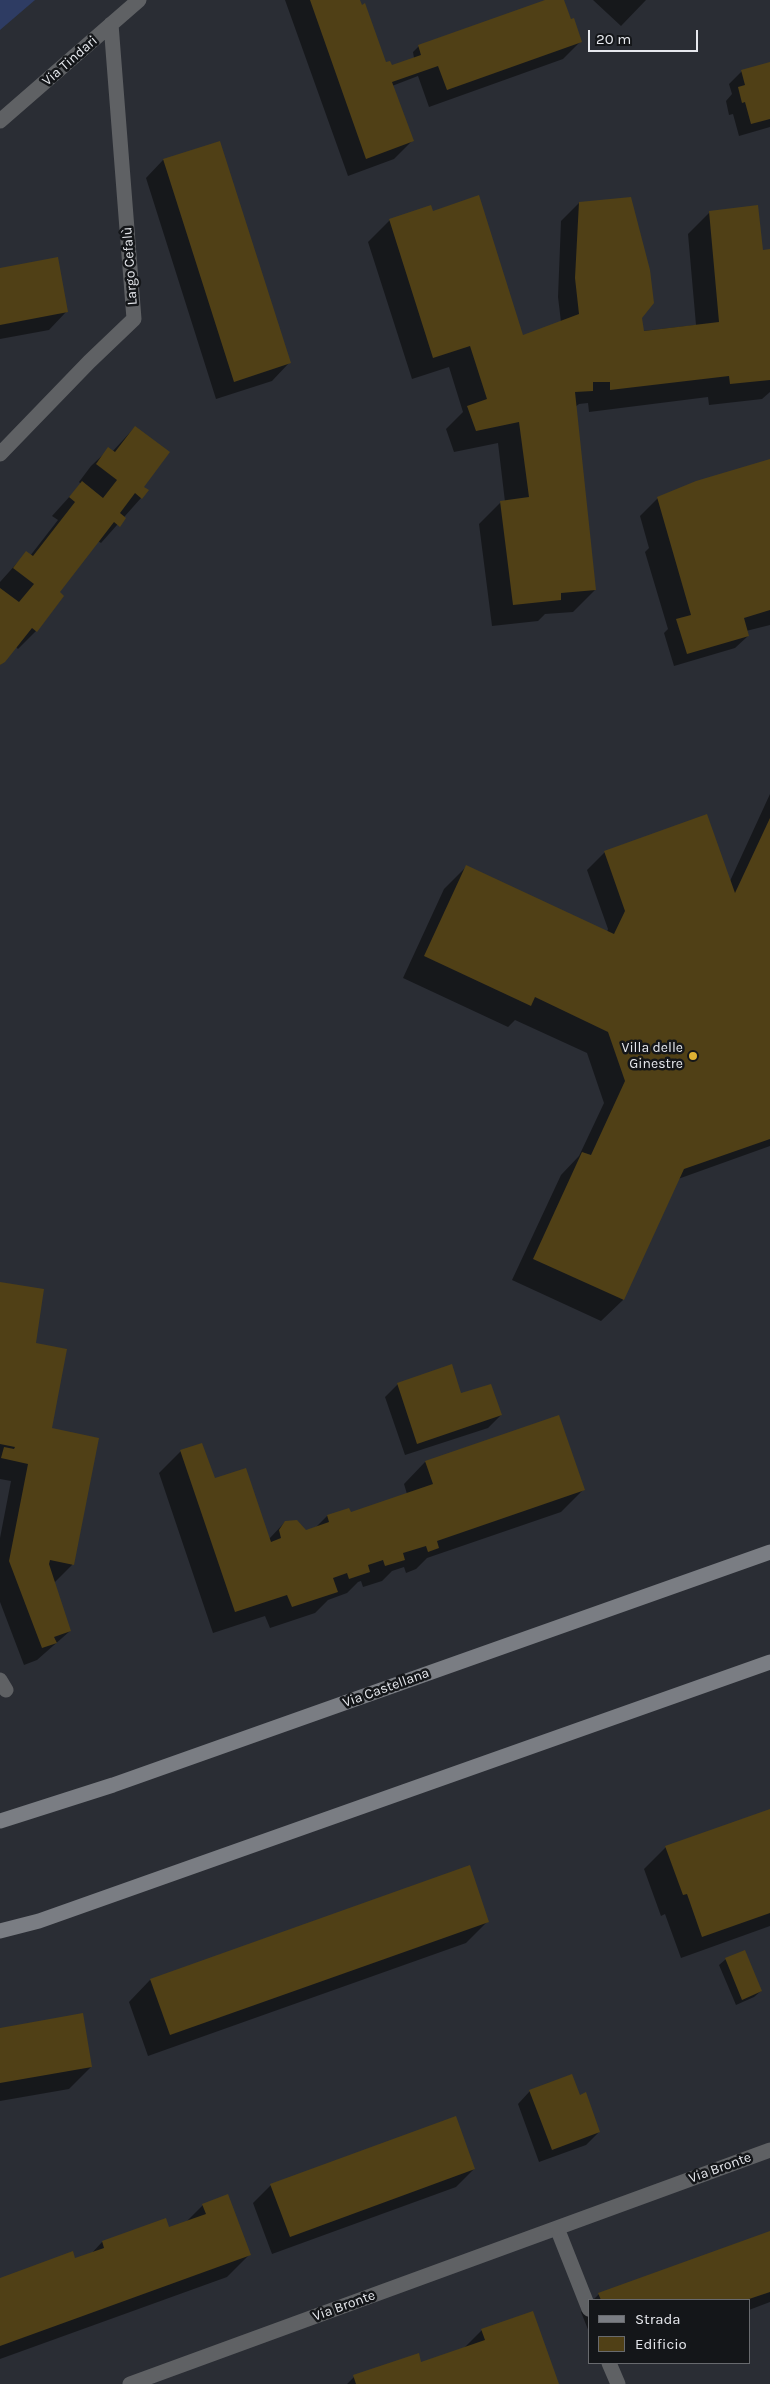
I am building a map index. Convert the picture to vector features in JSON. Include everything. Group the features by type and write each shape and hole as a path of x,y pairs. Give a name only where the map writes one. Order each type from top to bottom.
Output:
{"main road":[{"name":"Via Castellana","path":"0,1821 113,1785 770,1552"},
{"path":"0,1931 39,1921 770,1662"}],"street":[{"name":"Via Tindari","path":"0,121 139,0"},
{"name":"Largo Cefalù","path":"0,454 89,362 134,320 111,24"},
{"name":"Via Bronte","path":"130,2384 770,2150"},
{"path":"558,2228 588,2306"},
{"path":"609,2364 618,2384"}],"shaded area":[{"path":"0,0 35,0 0,30"}],"building":[{"path":"310,0 360,0 362,5 365,3 386,62 390,61 392,65 421,55 418,45 545,0 564,0 571,19 574,18 582,42 447,90 438,66 392,82 414,141 366,159"},
{"path":"770,62 770,119 751,124 745,102 742,103 738,87 745,85 741,70"},
{"path":"220,141 291,363 234,382 163,159"},
{"path":"479,195 523,335 579,314 575,278 579,202 631,197 650,270 654,303 642,318 644,331 719,322 709,211 758,205 763,250 770,249 770,380 730,384 729,376 610,390 610,382 593,382 593,391 575,392 596,590 561,593 561,600 513,605 500,501 529,497 519,422 476,431 467,406 487,399 470,346 433,358 389,219 431,205 433,211"},
{"path":"58,257 68,312 0,325 0,268"},
{"path":"135,426 170,452 144,487 149,490 142,499 135,493 120,513 126,518 120,527 114,522 60,592 64,596 37,632 32,628 5,662 0,665 0,588 19,602 34,584 13,568 26,551 33,556 75,502 69,497 82,481 103,498 117,480 96,464 108,447 115,452"},
{"path":"770,459 770,610 744,618 749,636 687,654 676,619 691,615 657,497 696,481"},
{"name":"Villa delle Ginestre","path":"707,814 735,893 770,818 770,1139 684,1169 624,1300 533,1259 582,1152 591,1155 625,1081 608,1032 535,997 531,1006 424,956 466,865 614,934 625,911 604,851"},
{"path":"0,1282 44,1289 36,1343 67,1349 52,1428 99,1438 74,1565 50,1560 49,1564 71,1631 54,1637 57,1643 42,1648 9,1561 28,1464 1,1458 4,1447 14,1449 15,1447 0,1444"},
{"path":"452,1364 461,1393 491,1384 502,1415 417,1444 397,1383"},
{"path":"559,1415 585,1490 437,1541 439,1548 428,1552 426,1546 403,1553 405,1560 385,1566 383,1560 368,1565 370,1572 349,1579 347,1573 333,1578 338,1592 292,1607 287,1595 235,1612 180,1450 202,1443 215,1478 246,1468 271,1542 281,1538 279,1530 285,1521 297,1520 306,1530 329,1522 327,1515 349,1508 351,1512 433,1484 425,1461"},
{"path":"770,1809 770,1913 702,1937 687,1894 683,1895 665,1846"},
{"path":"470,1865 489,1922 170,2035 150,1979"},
{"path":"745,1950 762,1991 742,2000 725,1958"},
{"path":"83,2013 92,2067 0,2083 0,2028"},
{"path":"572,2074 580,2095 586,2092 600,2132 552,2150 529,2090"},
{"path":"456,2116 475,2169 290,2237 270,2184"},
{"path":"228,2194 251,2255 0,2346 0,2278 73,2251 75,2258 104,2248 102,2241 166,2218 169,2227 206,2214 202,2204"},
{"path":"770,2231 770,2292 749,2299 601,2299 598,2293"},
{"path":"533,2311 559,2384 356,2384 353,2375 419,2353 421,2362 485,2340 481,2329"}],"place":[{"name":"Villa delle Ginestre","path":"693,1056"}]}
